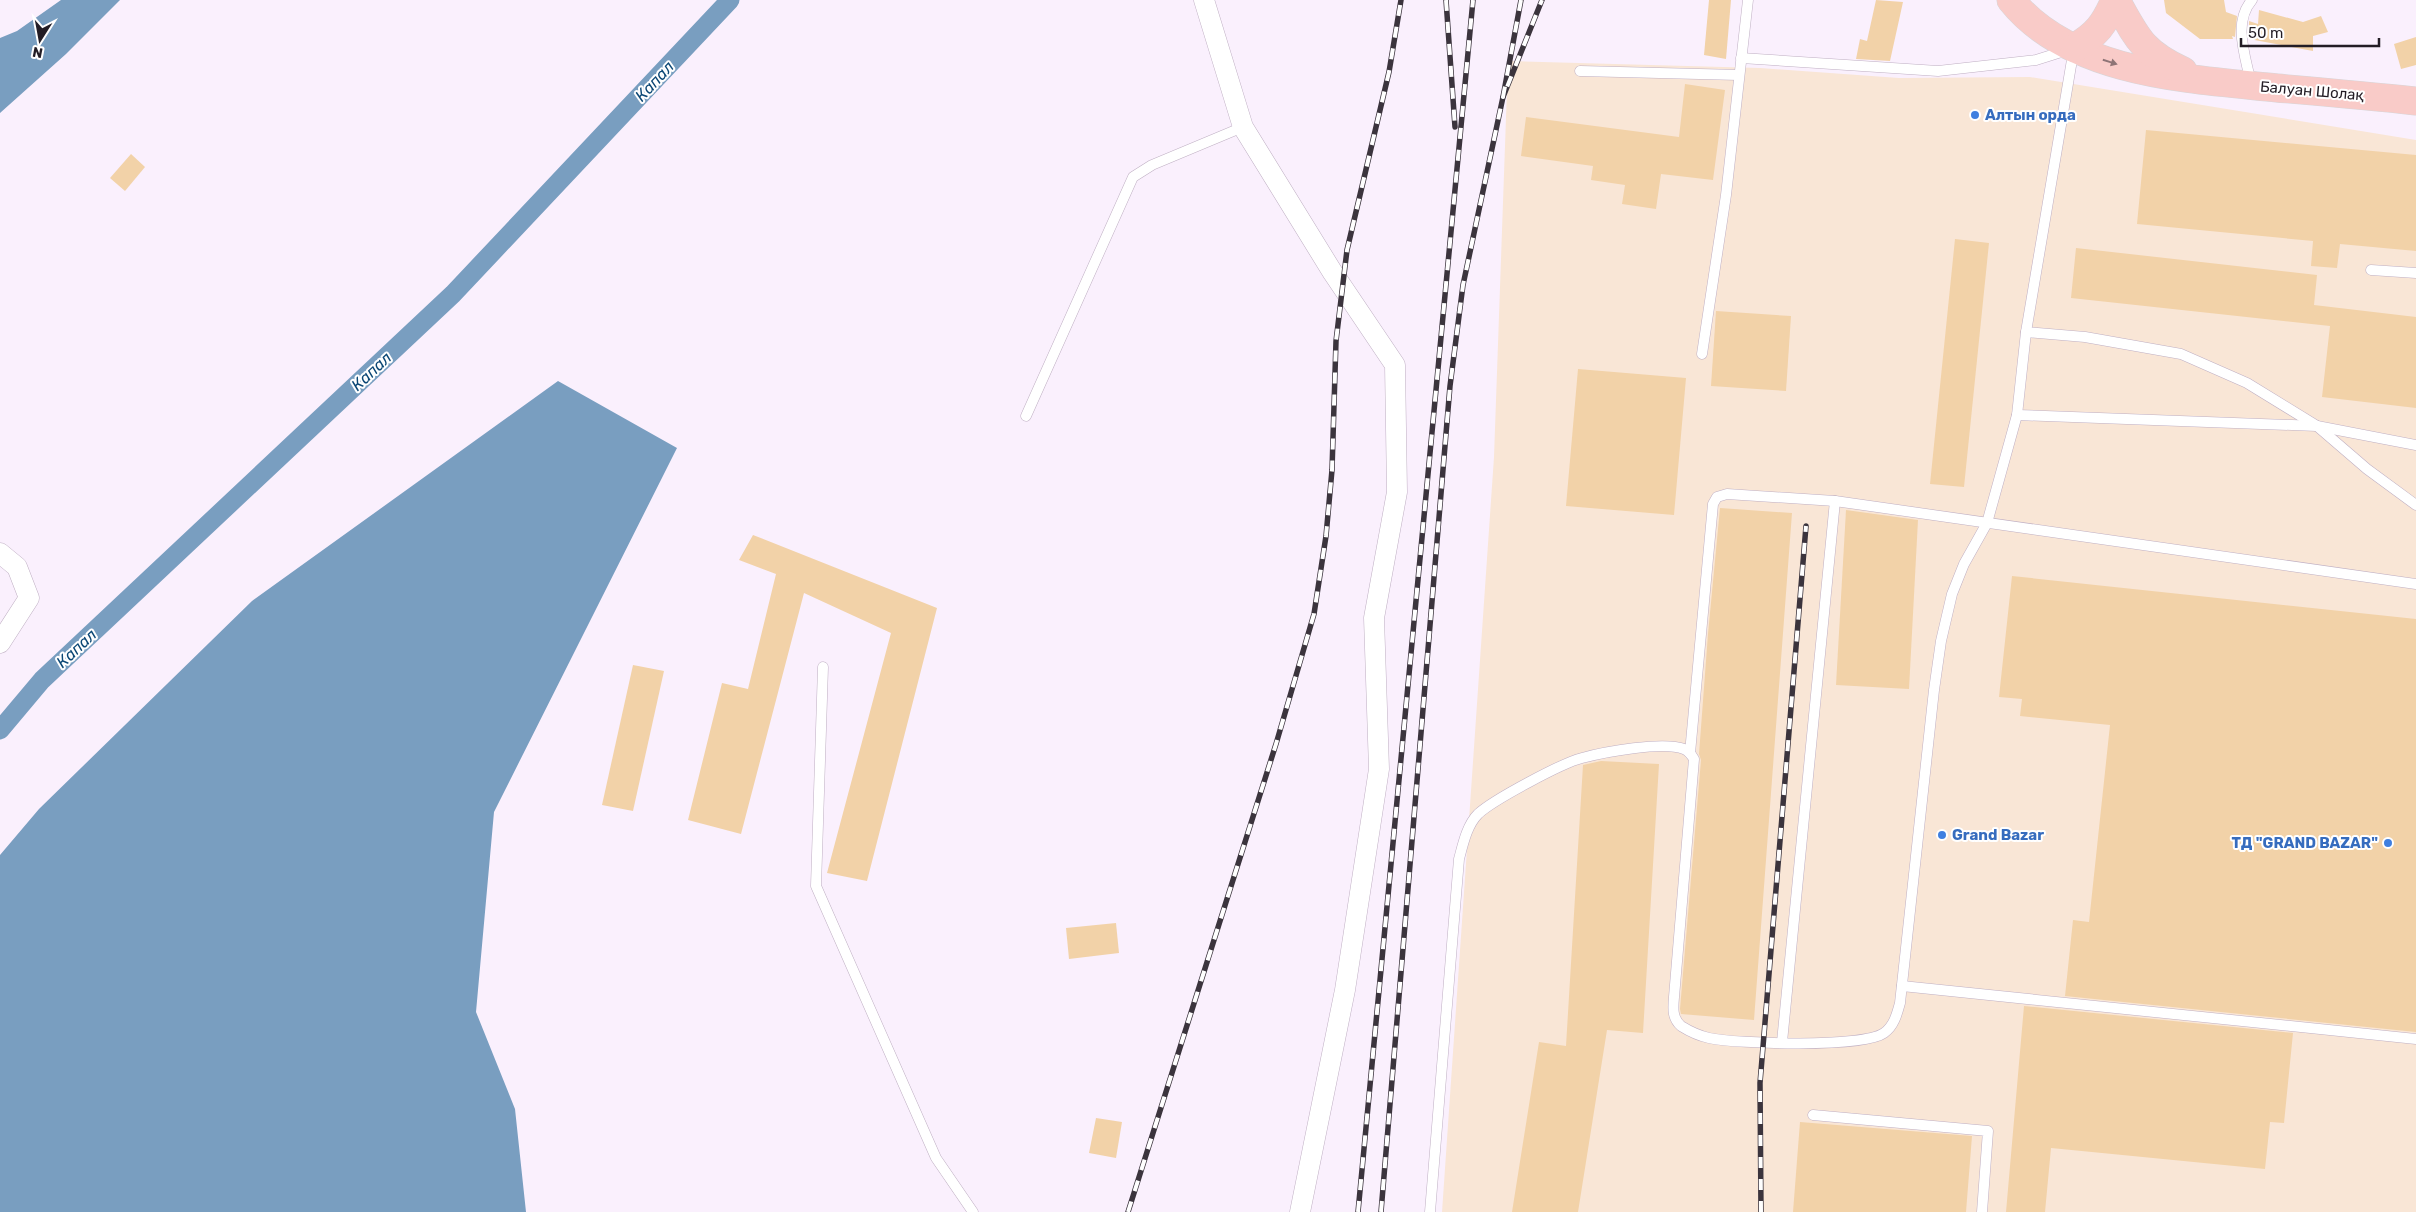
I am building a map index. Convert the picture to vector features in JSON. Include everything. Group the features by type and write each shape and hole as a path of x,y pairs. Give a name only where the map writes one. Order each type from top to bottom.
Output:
{"main road":[{"path":"2011,0 2039,28 2074,48 2109,62 2208,81"},
{"path":"2074,48 2093,36 2105,22 2116,0"},
{"path":"2116,0 2139,42 2162,61 2208,81"},
{"name":"Балуан Шолақ","path":"2208,81 2416,101"}],"street":[{"path":"1204,0 1243,127 1333,273 1395,365 1397,492 1374,618 1379,769 1345,990 1300,1212"},
{"path":"0,553 16,567 29,598 0,643"}],"lane":[{"path":"1702,354 1726,194 1748,0"},
{"path":"2251,85 2242,40 2242,21 2246,7 2252,0"},
{"path":"1430,1212 1459,859 1464,837 1477,815 1489,805 1581,758 1670,746 1690,753 1694,759 1674,997 1675,1018 1680,1025 1708,1038 1735,1041 1832,1044 1864,1041 1884,1033 1895,1021 1900,1003 1941,641 1952,594 1964,564 1987,523 2017,415 2026,332 2074,48 2036,60 1938,71 1741,58"},
{"path":"1580,71 1739,75"},
{"path":"1026,416 1133,177 1152,165 1243,127"},
{"path":"2371,270 2416,273"},
{"path":"2026,332 2085,337 2181,354 2247,383 2317,426 2367,468 2416,505"},
{"path":"2017,415 2317,426 2416,444"},
{"path":"1690,753 1713,504 1717,497 1727,494 1835,501 2416,584"},
{"path":"1782,1042 1835,501"},
{"path":"823,667 816,886 936,1158 973,1212"},
{"path":"1902,986 2416,1039"},
{"path":"1813,1115 1988,1131 1982,1212"}],"shaded area":[{"name":"Grand Bazar","path":"1508,61 1760,68 1899,78 2030,77 2416,140 2416,1212 1442,1212 1494,457"}],"water":[{"path":"61,0 120,0 66,54 0,113 0,38 17,31"},
{"path":"558,381 677,448 494,812 476,1012 515,1109 526,1212 0,1212 0,855 39,809 252,601"}],"building":[{"path":"1709,0 1731,0 1726,59 1704,55"},
{"path":"1876,0 1903,2 1890,61 1856,59 1860,39 1867,41"},
{"path":"2164,0 2224,0 2226,12 2237,16 2235,37 2232,36 2233,39 2200,39 2166,13"},
{"path":"2259,10 2303,22 2321,16 2328,32 2313,36 2313,51 2249,39 2249,21 2258,24"},
{"path":"2416,37 2416,65 2401,69 2394,44"},
{"path":"1685,84 1725,90 1713,180 1661,174 1656,209 1622,204 1625,185 1591,180 1593,166 1521,156 1526,117 1679,137"},
{"path":"2146,130 2416,155 2416,251 2340,244 2337,268 2311,266 2313,241 2137,224"},
{"path":"131,154 145,167 125,191 110,178"},
{"path":"1955,239 1989,243 1964,487 1930,484"},
{"path":"2076,248 2317,275 2314,305 2416,317 2416,408 2322,397 2330,326 2071,298"},
{"path":"1716,311 1791,316 1786,391 1711,386"},
{"path":"1578,369 1686,378 1674,515 1566,506"},
{"path":"1720,508 1792,513 1754,1020 1681,1014 1680,1009 1701,760 1699,754 1708,634"},
{"path":"1846,510 1918,520 1909,689 1836,685"},
{"path":"753,535 937,608 867,881 827,873 891,633 804,593 741,834 688,820 722,683 748,689 776,574 739,560"},
{"path":"2012,576 2416,619 2416,1032 2065,996 2073,920 2089,922 2110,725 2020,716 2022,699 1999,697"},
{"path":"633,665 664,671 633,811 602,805"},
{"path":"1601,761 1659,764 1643,1033 1607,1030 1578,1212 1512,1212 1539,1042 1566,1046 1583,765"},
{"path":"1116,923 1119,953 1069,959 1066,928"},
{"path":"2024,1006 2293,1033 2284,1123 2270,1122 2265,1169 2051,1148 2045,1212 2006,1212"},
{"path":"1096,1118 1122,1122 1116,1158 1089,1153"},
{"path":"1800,1122 1972,1136 1966,1212 1793,1212"}],"waterway":[{"name":"Капал","path":"0,730 42,680 453,294 730,0"}],"railway":[{"path":"1128,1212 1276,744 1314,614 1326,536 1332,470 1336,341 1347,250 1389,72 1401,0"},
{"path":"1446,0 1455,127"},
{"path":"1358,1212 1473,0"},
{"path":"1521,0 1503,97 1542,0"},
{"path":"1381,1212 1450,386 1463,285 1503,97"},
{"path":"1761,1212 1760,1083 1806,526"}],"place":[{"name":"Алтын орда","path":"1975,115"},
{"name":"Grand Bazar","path":"1942,835"},
{"name":"ТД \"GRAND BAZAR\"","path":"2388,843"}]}
